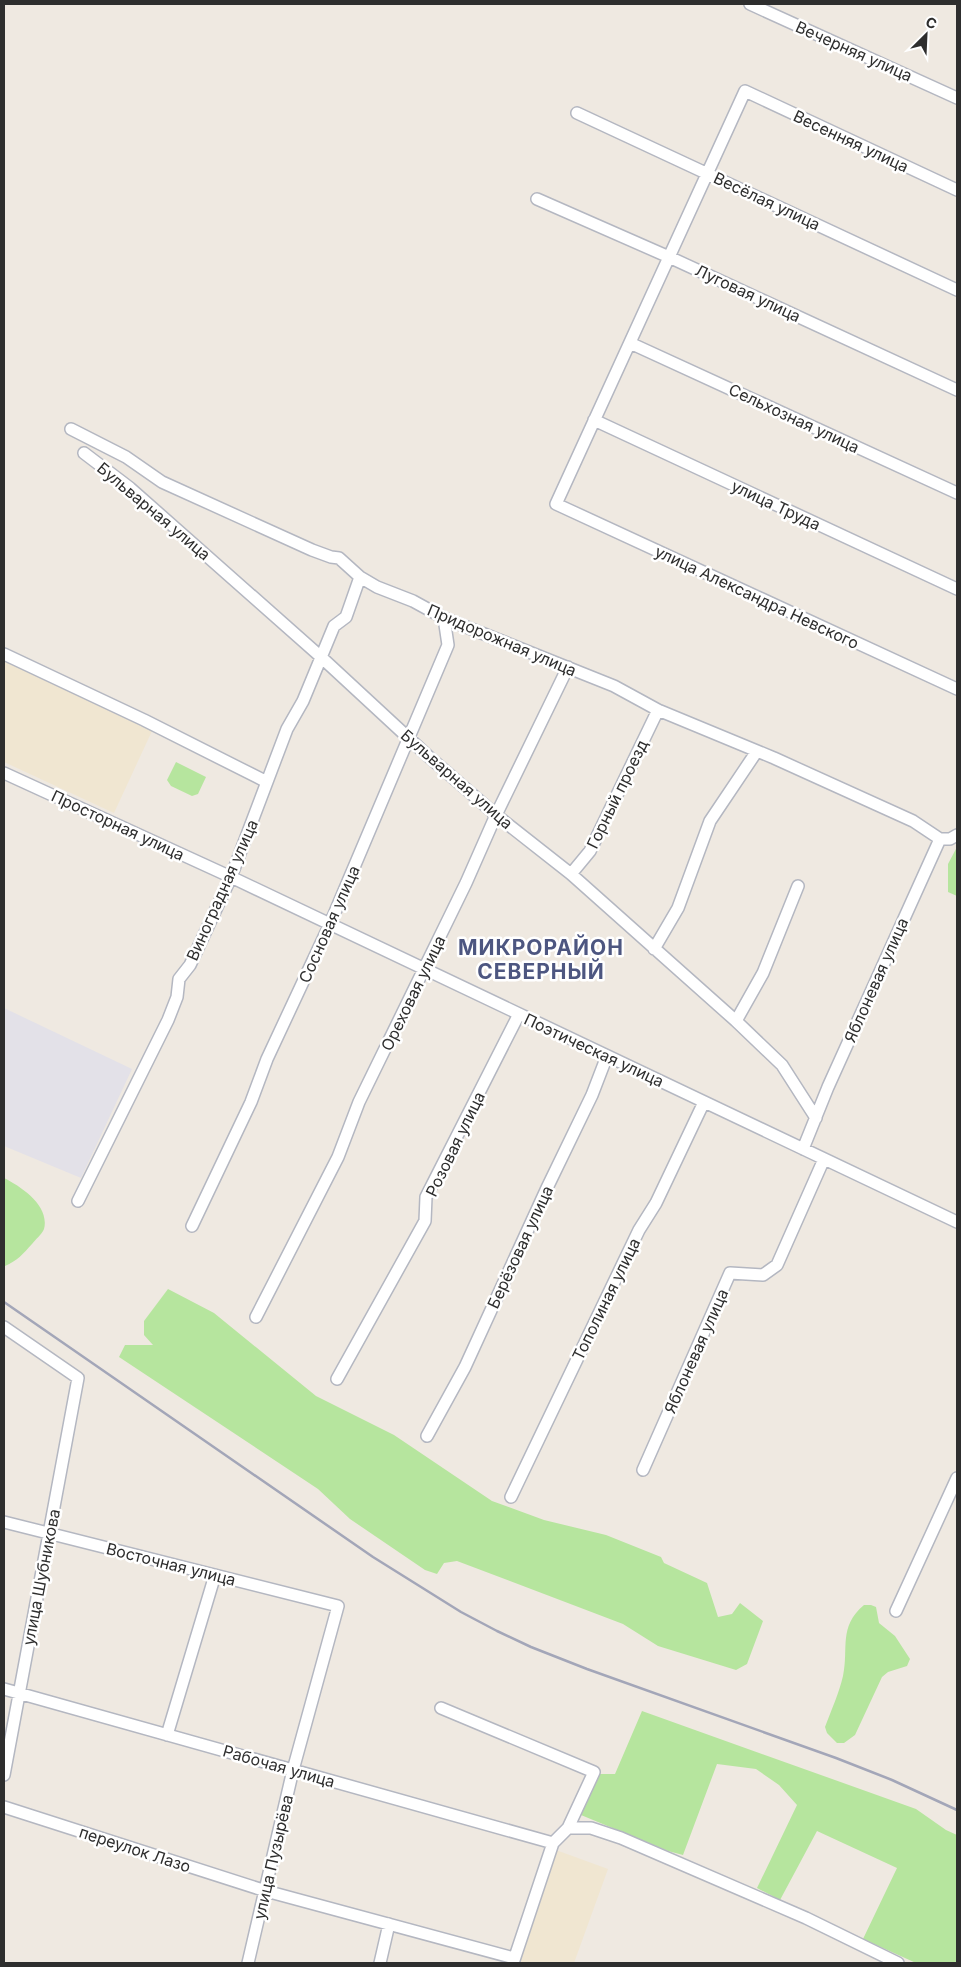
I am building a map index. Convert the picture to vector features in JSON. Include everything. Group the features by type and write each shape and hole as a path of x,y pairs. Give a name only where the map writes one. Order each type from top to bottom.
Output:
{"street":[{"name":"Вечерняя улица","path":"750,4 957,98"},
{"name":"Весенняя улица","path":"707,174 745,91 957,190"},
{"name":"Весёлая улица","path":"577,113 957,290"},
{"path":"594,420 707,174"},
{"name":"Луговая улица","path":"537,199 669,257 957,390"},
{"name":"Сельхозная улица","path":"630,343 957,493"},
{"name":"улица Александра Невского","path":"594,420 556,504 957,689"},
{"name":"улица Труда","path":"594,420 957,589"},
{"name":"Придорожная улица","path":"71,429 126,457 162,482 312,550 339,558 360,577 377,587 413,601 444,618 614,686 658,710 757,751 913,821 940,839"},
{"name":"Бульварная улица","path":"84,453 130,488 322,657 496,815 571,874 736,1021 782,1065 816,1118"},
{"name":"Виноградная улица","path":"78,1201 168,1020 177,996 179,979 190,965 231,877 287,729 303,702 334,626 346,617 360,577"},
{"name":"Сосновая улица","path":"192,1226 251,1102 330,924 448,645 444,618"},
{"path":"4,654 144,720 267,782"},
{"name":"Ореховая улица","path":"256,1317 338,1158 359,1102 568,668"},
{"name":"Горный проезд","path":"571,874 590,851 658,710"},
{"path":"654,949 678,908 710,821 757,751"},
{"name":"Просторная улица","path":"4,773 231,877"},
{"path":"940,839 950,839 957,835"},
{"name":"Яблоневая улица","path":"803,1149 828,1087 940,839"},
{"name":"Поэтическая улица","path":"231,877 957,1222"},
{"path":"736,1021 763,973 798,886"},
{"name":"Розовая улица","path":"337,1379 425,1221 426,1198 518,1014"},
{"name":"Берёзовая улица","path":"427,1436 465,1367 592,1095 607,1056"},
{"name":"Тополиная улица","path":"511,1497 635,1238 656,1203 704,1102"},
{"name":"Яблоневая улица","path":"643,1470 730,1273 763,1275 777,1265 824,1159"},
{"name":"улица Шубникова","path":"4,1327 78,1378 4,1775"},
{"path":"896,1611 957,1478"},
{"name":"Восточная улица","path":"4,1522 338,1606"},
{"path":"167,1734 215,1575"},
{"name":"улица Пузырёва","path":"248,1963 293,1770 338,1606"},
{"name":"Рабочая улица","path":"4,1689 553,1843"},
{"path":"441,1708 594,1772 568,1828 553,1843 514,1961"},
{"name":"переулок Лазо","path":"4,1807 266,1891 389,1924 514,1961"},
{"path":"568,1828 591,1828 620,1838 806,1918 898,1963"},
{"path":"380,1963 389,1924"}],"shaded area":[{"path":"4,659 152,731 114,813 4,762"},
{"path":"4,1008 132,1069 81,1178 4,1146"},
{"path":"556,1850 608,1869 574,1963 520,1963"}],"green space":[{"path":"176,762 206,777 198,794 192,796 171,786 167,780"},
{"path":"957,847 957,896 948,892 948,864"},
{"path":"4,1178 33,1198 39,1205 45,1221 44,1229 26,1251 5,1266"},
{"path":"168,1289 214,1313 316,1396 394,1435 492,1501 544,1520 606,1535 661,1557 664,1563 707,1583 718,1617 732,1614 740,1603 763,1621 747,1664 736,1670 658,1646 623,1624 457,1561 444,1563 437,1574 425,1570 350,1519 318,1489 119,1357 125,1345 153,1345 144,1335 144,1321"},
{"path":"864,1605 876,1607 879,1623 895,1636 910,1659 907,1666 888,1672 882,1677 855,1735 844,1743 837,1743 827,1733 825,1727 843,1676 848,1630 856,1613"},
{"path":"642,1711 916,1809 946,1830 957,1835 957,1963 916,1963 863,1939 897,1868 817,1831 780,1900 757,1888 797,1805 779,1785 756,1769 717,1764 683,1855 668,1851 581,1815 597,1774 615,1774"}],"railway":[{"path":"4,1302 373,1557 461,1612 531,1647 587,1669 836,1758 892,1780 957,1810"}],"district":[{"name":"МИКРОРАЙОН СЕВЕРНЫЙ","path":"541,959"}]}
